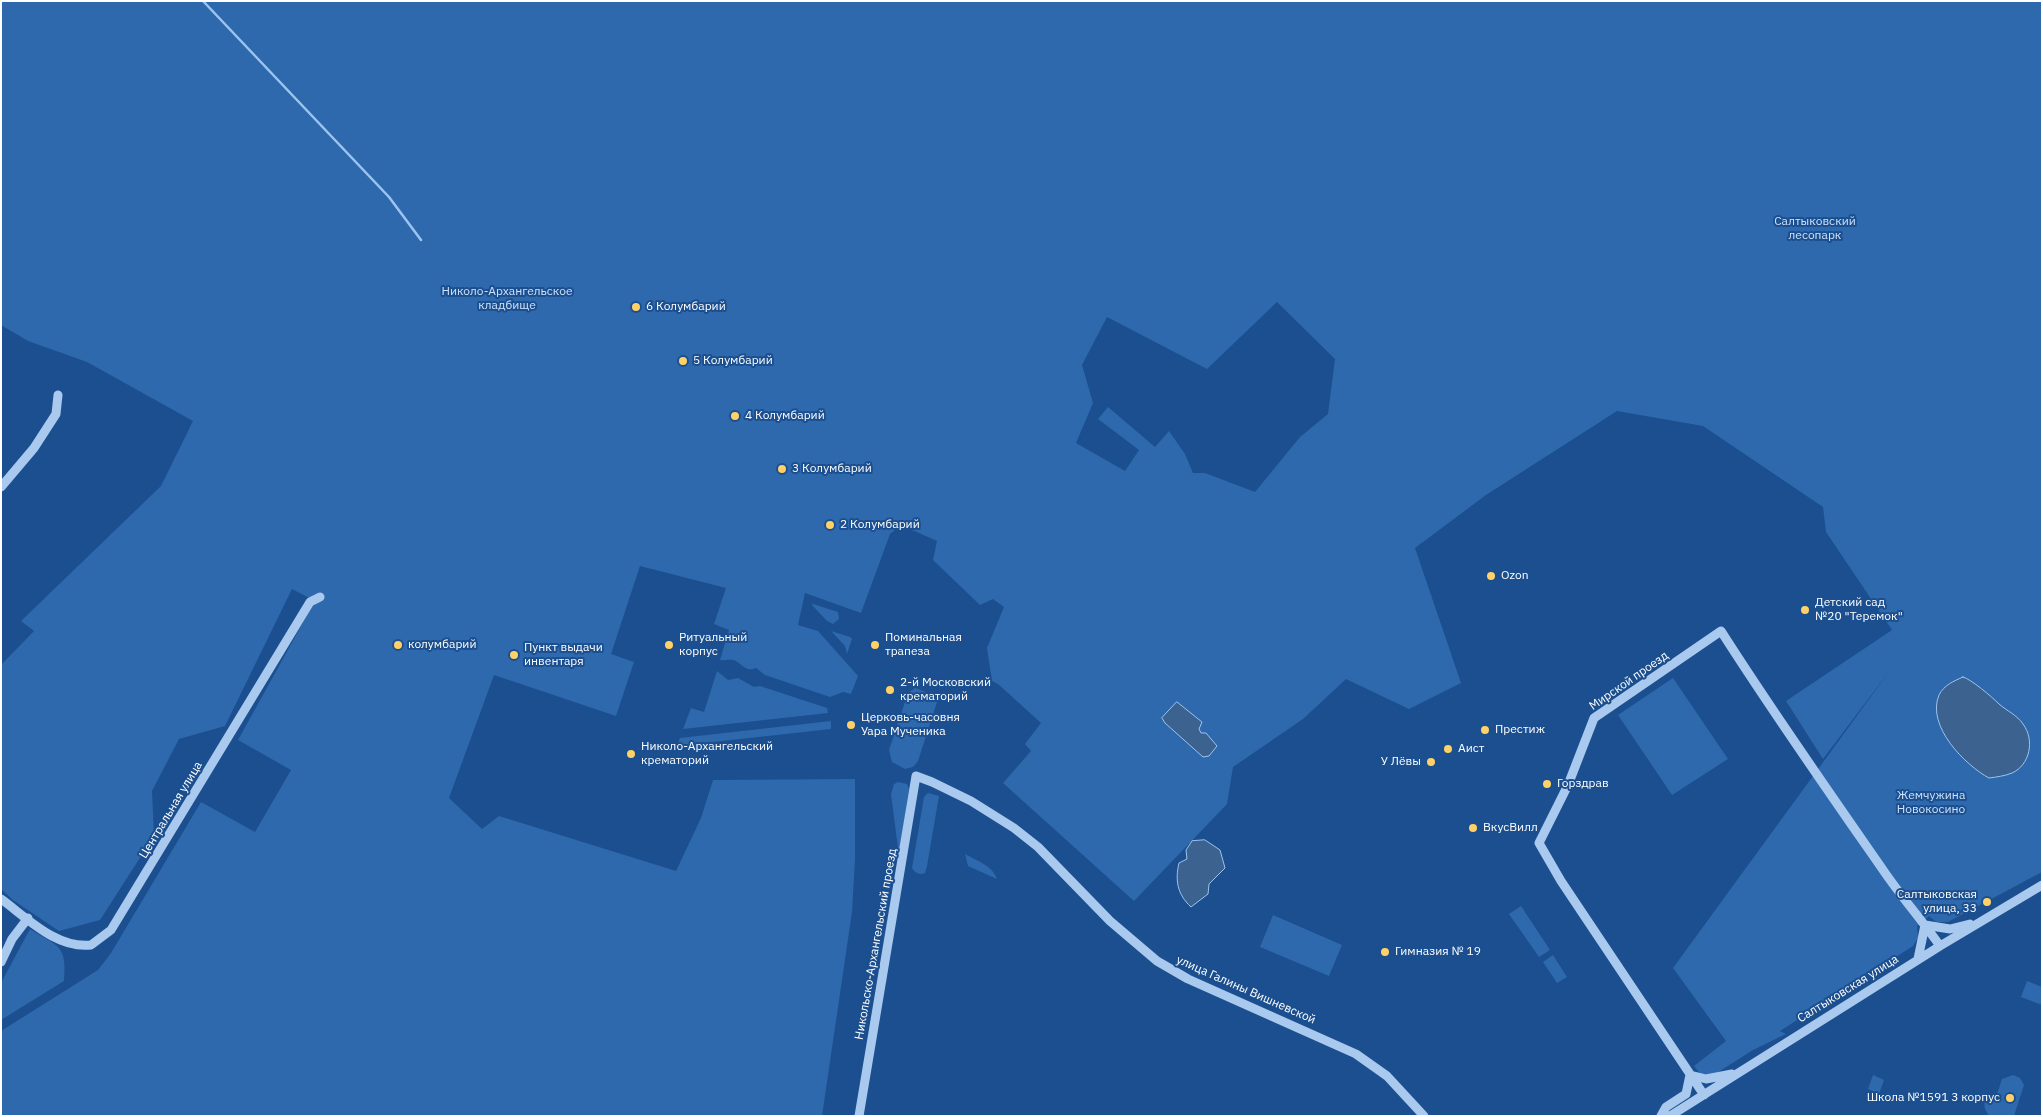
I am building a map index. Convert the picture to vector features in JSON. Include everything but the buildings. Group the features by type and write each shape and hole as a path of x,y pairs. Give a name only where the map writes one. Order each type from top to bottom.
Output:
{"street":[{"path":"1,488 37,443 56,414 58,395"},
{"name":"Центральная улица","path":"1,900 56,938 82,946 96,942 111,930 310,602 320,597"},
{"name":"Мирской проезд","path":"1704,1094 1561,882 1539,843 1568,786 1594,718 1721,631 1800,752 1846,814 1881,868 1940,946"},
{"name":"Никольско-Архангельский проезд","path":"859,1116 916,776"},
{"name":"улица Галины Вишневской","path":"916,776 963,797 1014,828 1038,846 1110,921 1157,961 1188,979 1356,1054 1387,1076 1424,1116"},
{"name":"Салтыковская улица","path":"1670,1116 1918,959 2042,885"},
{"path":"1,962 12,939 28,918"},
{"path":"1918,959 1925,925 1950,929 1977,923"},
{"path":"1661,1116 1666,1107 1686,1094 1690,1075 1706,1079 1740,1072"}],"green space":[{"path":"1,1 2042,1 2042,872 1948,922 1936,922 1929,916 1917,926 1918,938 1913,946 1780,1031 1786,1034 1753,1050 1712,1076 1702,1076 1694,1066 1726,1041 1673,968 1891,669 1823,759 1786,701 1892,630 1826,532 1823,507 1703,426 1617,411 1486,495 1415,548 1461,683 1409,709 1346,679 1303,719 1233,767 1227,804 1134,901 1003,783 1031,751 1025,744 1041,723 998,684 992,681 987,648 1004,607 993,599 980,605 933,560 937,541 901,525 890,534 861,613 805,593 798,625 818,631 858,676 851,694 843,692 830,697 765,675 756,668 746,668 733,660 720,660 729,630 714,624 726,588 640,566 611,654 634,662 616,716 494,675 449,798 482,829 499,816 676,871 701,818 713,780 855,779 855,860 852,912 822,1116 1,1116 1,1031 98,970 111,953 201,802 255,832 291,770 238,740 315,601 292,589 225,726 179,739 152,791 154,836 100,920 59,931 13,900 1,889 1,665 34,631 21,621 161,486 193,421 87,362 28,341 1,325","holes":["1277,302 1335,359 1328,414 1300,437 1255,492 1205,473 1193,473 1185,454 1169,431 1155,447 1108,407 1098,419 1139,450 1125,471 1076,443 1093,403 1082,365 1107,317 1207,369"]},
{"path":"813,604 838,612 839,619 833,624 827,621"},
{"path":"831,631 852,639 847,654 845,646"},
{"path":"717,671 728,680 738,678 754,687 760,686 827,708 828,713 683,729 691,708 704,712"},
{"path":"1673,678 1728,759 1672,795 1618,715"},
{"path":"915,688 931,694 937,702 918,761 913,767 905,769 892,762 889,750 908,693"},
{"path":"831,721 831,729 677,746 680,738"},
{"path":"898,782 907,784 909,789 900,848 898,848 891,794 894,784"},
{"path":"928,793 939,796 927,866 925,873 919,874 912,868 924,797"},
{"path":"965,854 992,870 997,879 968,866"},
{"path":"1521,906 1550,950 1539,957 1509,914"},
{"path":"1273,915 1342,945 1329,976 1260,947"},
{"path":"30,929 59,948 64,960 64,981 1,1020 1,983"},
{"path":"1553,955 1567,977 1557,983 1543,962"},
{"path":"2027,981 2042,987 2042,1005 2021,997"},
{"path":"1873,1075 1884,1080 1879,1094 1868,1089"},
{"path":"2013,1075 2020,1078 2024,1085 2014,1116 1989,1116 1984,1102 1997,1094 2002,1079"}],"shaded area":[{"path":"1963,677 1987,693 2015,716 2027,730 2030,744 2027,758 2012,773 1989,778 1979,772 1959,754 1943,731 1936,707 1939,695 1946,686"},
{"path":"1177,702 1202,722 1199,729 1201,733 1206,733 1217,746 1209,756 1203,757 1165,723 1162,718"},
{"path":"1205,840 1220,850 1225,868 1209,884 1208,894 1191,907 1186,902 1178,886 1179,863 1187,859 1186,850 1192,841"}],"waterway":[{"path":"203,1 389,197 421,240"}],"place":[{"name":"6 Колумбарий","path":"636,307"},
{"name":"5 Колумбарий","path":"683,361"},
{"name":"4 Колумбарий","path":"735,416"},
{"name":"3 Колумбарий","path":"782,469"},
{"name":"2 Колумбарий","path":"830,525"},
{"name":"Ozon","path":"1491,576"},
{"name":"Детский сад №20 \"Теремок\"","path":"1805,610"},
{"name":"колумбарий","path":"398,645"},
{"name":"Ритуальный корпус","path":"669,645"},
{"name":"Поминальная трапеза","path":"875,645"},
{"name":"Пункт выдачи инвентаря","path":"514,655"},
{"name":"2-й Московский крематорий","path":"890,690"},
{"name":"Церковь-часовня Уара Мученика","path":"851,725"},
{"name":"Престиж","path":"1485,730"},
{"name":"Аист","path":"1448,749"},
{"name":"Николо-Архангельский крематорий","path":"631,754"},
{"name":"У Лёвы","path":"1431,762"},
{"name":"Горздрав","path":"1547,784"},
{"name":"ВкусВилл","path":"1473,828"},
{"name":"Салтыковская улица, 33","path":"1987,902"},
{"name":"Гимназия № 19","path":"1385,952"},
{"name":"Школа №1591 3 корпус","path":"2010,1098"}],"park label":[{"name":"Салтыковский лесопарк","path":"1815,229"},
{"name":"Николо-Архангельское кладбище","path":"507,299"},
{"name":"Жемчужина Новокосино","path":"1931,803"}]}
